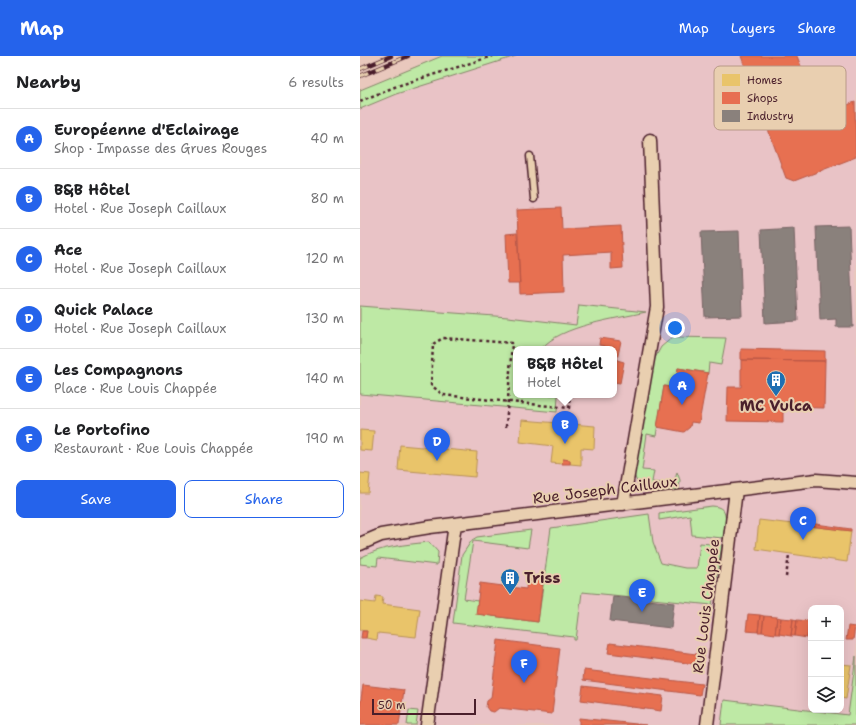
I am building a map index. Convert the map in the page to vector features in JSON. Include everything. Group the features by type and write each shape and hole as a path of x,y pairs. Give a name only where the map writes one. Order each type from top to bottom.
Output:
{"street":[{"path":"623,504 657,307 650,140"},
{"name":"Rue Joseph Caillaux","path":"360,544 381,535 455,524 816,480 856,483"},
{"name":"Rue Louis Chappée","path":"707,725 736,490"},
{"path":"427,725 455,524"}],"lane":[{"path":"530,156 534,199"}],"path":[{"path":"360,101 397,86 493,56"},
{"path":"506,427 508,402 512,344 443,338 433,344 431,385 443,395 508,402 569,408 570,398"},
{"path":"786,577 789,555"}],"shaded area":[{"path":"516,56 856,56 856,725 360,725 360,109 396,94"}],"green space":[{"path":"442,56 516,56 396,94 360,109 360,90"},
{"path":"579,305 646,312 605,320 575,329 562,334 544,346 513,346 513,398 558,398 557,412 360,394 360,306 508,317 576,325"},
{"path":"673,337 726,338 721,365 709,363 708,373 678,368 675,388 664,386 656,436 647,434 642,470 654,471 652,482 674,484 677,472 680,480 679,491 654,492 639,486 634,475 653,362 661,347"},
{"path":"712,506 722,509 724,513 725,522 723,538 692,535 690,515 659,520 659,513"},
{"path":"649,514 653,542 661,563 685,568 697,568 700,543 722,545 712,605 582,592 576,640 574,640 574,637 453,623 462,555 472,540 477,537 531,530 528,548 473,541 464,599 478,601 477,614 538,622 551,528"},
{"path":"429,542 438,552 437,565 378,558 377,566 360,564 360,558 376,551"},
{"path":"856,656 856,725 721,725 724,700 808,710 808,713 848,715"},
{"path":"409,710 418,711 416,725 407,725"}],"building: Homes":[{"path":"522,420 595,426 594,449 581,448 581,465 570,464 570,460 563,459 562,464 551,463 553,446 520,442"},
{"path":"360,430 374,431 372,451 360,450"},
{"path":"400,445 477,452 475,477 398,470"},
{"path":"360,473 370,474 368,493 360,493"},
{"path":"759,520 851,531 847,562 756,549"},
{"path":"376,596 383,597 382,604 420,609 416,637 378,633 377,640 366,638 367,631 360,630 360,601 375,603"},
{"path":"844,664 851,665 846,699 844,699"}],"building: Shops":[{"path":"741,56 797,56 801,66 745,66"},
{"path":"855,102 856,157 794,181 786,178 768,130 846,130 846,106"},
{"path":"561,208 562,229 621,226 623,268 611,269 611,252 563,255 564,292 520,294 517,210"},
{"path":"517,233 520,283 508,283 506,234"},
{"path":"600,338 621,341 617,360 617,346 599,345"},
{"path":"741,349 825,351 825,361 741,360"},
{"path":"617,360 624,362 620,383 617,382"},
{"name":"MC Vulca","path":"741,360 825,361 824,408 783,407 783,422 727,421 728,387 741,387"},
{"path":"678,368 708,373 699,423 691,422 690,427 684,432 657,427 664,386 675,388"},
{"path":"563,459 570,460 570,464 562,464"},
{"path":"809,523 851,529 851,531 809,526"},
{"name":"Triss","path":"527,578 543,580 538,622 476,614 480,583 526,589"},
{"path":"748,614 760,615 758,632 746,631"},
{"path":"760,615 764,616 762,632 758,632"},
{"path":"764,616 777,617 775,634 762,632"},
{"path":"777,617 781,618 779,634 775,634"},
{"path":"781,618 793,619 791,636 779,634"},
{"path":"793,619 797,620 795,636 791,636"},
{"path":"797,620 808,621 807,638 795,636"},
{"path":"848,626 855,627 853,640 846,640"},
{"path":"362,631 367,631 366,638 361,638"},
{"path":"498,640 560,648 552,714 499,708 494,712 489,711 486,707 487,701 491,698"},
{"path":"610,643 704,655 703,665 608,653"},
{"path":"584,670 702,684 700,695 583,680"},
{"path":"363,685 404,690 399,725 360,725 360,706"},
{"path":"583,686 663,696 661,711 581,700"},
{"path":"579,718 646,725 579,725"}],"building: Industry":[{"path":"849,226 853,327 836,327 836,319 820,320 816,227"},
{"path":"794,228 798,321 765,323 761,230"},
{"path":"739,231 742,316 705,317 701,232"},
{"path":"613,596 674,603 671,628 610,621"}],"railway":[{"path":"360,69 391,56"},
{"path":"360,76 408,56"}],"place":[{"name":"MC Vulca","path":"776,397"},
{"name":"Européenne d'Eclairage","path":"682,405"},
{"name":"B&B Hôtel","path":"565,444"},
{"name":"Quick Palace","path":"437,461"},
{"name":"Ace","path":"803,540"},
{"name":"Triss","path":"510,595"},
{"name":"Les Compagnons","path":"642,612"},
{"name":"Le Portofino","path":"524,683"}]}
